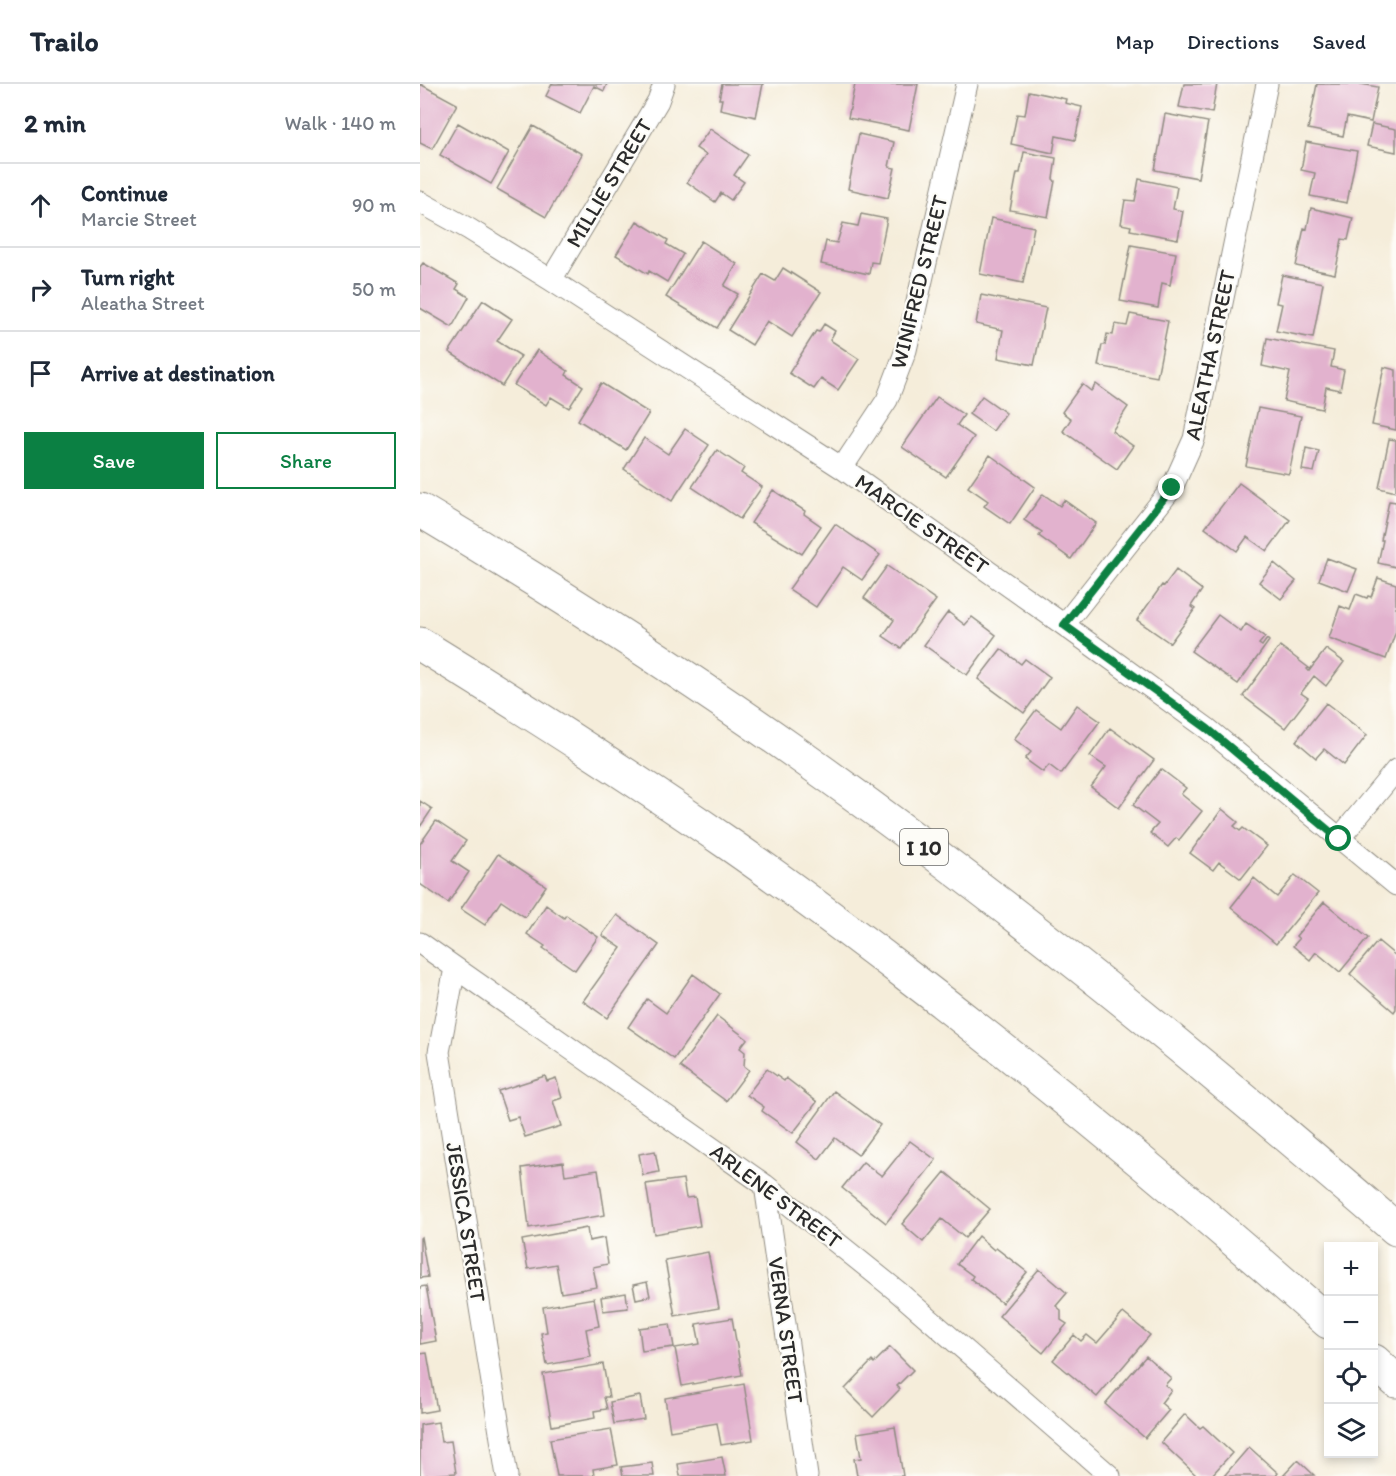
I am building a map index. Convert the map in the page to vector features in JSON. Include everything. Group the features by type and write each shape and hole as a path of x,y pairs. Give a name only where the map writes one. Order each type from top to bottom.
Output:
{"highway":[{"name":"I 10","path":"420,510 596,618 799,755 885,817 1129,1004 1396,1229"},
{"path":"420,644 601,758 728,843 844,927 1004,1049 1154,1170 1324,1318"},
{"path":"1378,1365 1396,1381"}],"street":[{"name":"MILLIE STREET","path":"551,280 658,101 664,84"},
{"name":"WINIFRED STREET","path":"842,468 886,400 906,350 967,84"},
{"name":"ALEATHA STREET","path":"1064,625 1172,488 1194,439 1267,84"},
{"name":"MARCIE STREET","path":"420,202 469,229 551,280 842,468 1208,729 1396,885"},
{"path":"1339,839 1396,770"},
{"name":"ARLENE STREET","path":"420,943 765,1185 897,1291 1110,1476"},
{"name":"JESSICA STREET","path":"455,968 439,1052 507,1476"},
{"name":"VERNA STREET","path":"765,1185 807,1476"}],"building":[{"path":"420,84 457,104 432,149 420,143"},
{"path":"552,84 607,84 604,91 594,86 580,113 546,96"},
{"path":"722,84 763,84 756,117 720,109"},
{"path":"855,84 918,84 909,130 848,118"},
{"path":"1184,84 1217,84 1212,113 1179,107"},
{"path":"1317,84 1361,84 1378,87 1371,122 1347,117 1343,136 1308,129"},
{"path":"1029,91 1066,99 1065,103 1082,107 1075,140 1056,136 1053,153 1011,144 1017,114 1025,115"},
{"path":"1165,114 1208,122 1198,178 1155,170"},
{"path":"458,123 509,152 491,184 440,155"},
{"path":"1372,124 1396,129 1396,152 1367,146"},
{"path":"533,126 582,154 546,217 497,189"},
{"path":"710,129 748,155 734,175 744,182 731,200 721,193 715,202 687,182 706,155 696,148"},
{"path":"859,134 894,142 889,167 895,168 888,198 848,189"},
{"path":"1306,142 1357,151 1347,203 1310,196 1315,173 1301,170"},
{"path":"1024,152 1056,158 1053,179 1055,181 1048,217 1010,210 1017,173 1020,173"},
{"path":"1139,179 1177,187 1173,209 1183,211 1178,239 1130,230 1131,226 1121,224 1125,200 1135,201"},
{"path":"1311,208 1353,218 1348,240 1342,239 1335,274 1296,266"},
{"path":"861,214 887,219 878,263 871,262 869,274 821,264 826,241 837,243 843,223 858,226"},
{"path":"991,218 1034,227 1023,283 980,274"},
{"path":"637,221 668,240 666,244 683,254 667,282 649,271 648,274 616,255"},
{"path":"701,241 737,264 724,286 738,294 717,328 666,297"},
{"path":"1131,245 1176,253 1170,285 1162,283 1158,308 1120,301"},
{"path":"423,263 459,284 456,289 469,297 452,327 420,308 420,267"},
{"path":"783,268 821,292 792,337 767,321 752,345 728,330 763,274 775,281"},
{"path":"1282,275 1323,283 1313,338 1276,331 1282,304 1276,303"},
{"path":"981,295 1046,308 1034,365 998,358 1003,330 976,324"},
{"path":"483,300 512,319 497,341 521,356 502,386 449,352"},
{"path":"1130,314 1168,321 1157,377 1098,366 1102,345 1105,345 1107,334 1113,335 1115,324 1127,326"},
{"path":"824,324 835,331 830,340 859,359 838,390 821,379 814,389 789,373 816,331 819,332"},
{"path":"1267,338 1334,351 1331,367 1344,370 1340,390 1326,387 1322,409 1284,401 1290,372 1262,366"},
{"path":"537,350 568,371 566,375 583,386 569,408 551,397 546,405 514,385"},
{"path":"1384,367 1396,370 1396,430 1372,425"},
{"path":"601,383 649,413 626,450 578,420"},
{"path":"1082,384 1091,391 1096,384 1128,407 1112,431 1133,446 1117,469 1063,431 1071,419 1062,412"},
{"path":"982,396 1006,413 993,431 969,414"},
{"path":"937,397 964,415 957,425 974,437 946,477 902,447"},
{"path":"1258,408 1301,416 1289,474 1246,466"},
{"path":"685,429 709,445 672,501 624,469 644,438 668,454"},
{"path":"1389,439 1396,440 1396,492 1379,488"},
{"path":"1306,448 1319,451 1314,472 1302,470"},
{"path":"717,450 744,468 741,473 762,487 740,519 692,487"},
{"path":"990,455 1035,487 1010,524 984,506 988,501 968,487"},
{"path":"1239,483 1290,520 1267,551 1247,537 1237,551 1205,528"},
{"path":"773,490 805,511 804,514 821,526 802,554 751,523"},
{"path":"1043,494 1060,506 1064,500 1096,523 1071,559 1039,536 1042,532 1024,520"},
{"path":"1389,501 1396,502 1396,567 1378,563"},
{"path":"835,524 880,555 862,580 843,567 816,607 789,589"},
{"path":"1327,558 1357,569 1348,591 1319,580"},
{"path":"1274,563 1296,581 1281,599 1259,582"},
{"path":"887,566 936,600 901,648 883,636 894,620 864,598"},
{"path":"1176,570 1202,590 1191,606 1195,609 1170,643 1137,620 1162,585 1164,586"},
{"path":"1378,578 1396,584 1396,631 1386,659 1329,638 1340,606 1350,610 1356,594 1371,597"},
{"path":"948,612 965,625 972,617 996,635 967,675 924,645"},
{"path":"1218,615 1241,632 1246,624 1265,637 1259,644 1262,646 1267,639 1269,641 1238,684 1191,651"},
{"path":"1280,646 1309,668 1307,669 1309,671 1326,649 1344,662 1326,686 1314,676 1301,693 1308,698 1285,728 1243,696"},
{"path":"1001,649 1021,664 1025,659 1050,677 1024,713 978,679"},
{"path":"1326,703 1367,735 1344,765 1324,749 1316,758 1296,741"},
{"path":"1077,705 1100,721 1061,774 1049,765 1043,772 1025,759 1031,752 1014,739 1036,710 1061,728"},
{"path":"1110,728 1154,760 1119,808 1091,787 1106,767 1090,756"},
{"path":"1161,769 1186,788 1181,794 1202,811 1179,840 1176,838 1168,847 1150,833 1158,824 1133,805"},
{"path":"420,801 432,809 420,827"},
{"path":"1222,809 1238,822 1234,826 1240,831 1243,828 1267,846 1241,879 1219,862 1213,870 1190,853"},
{"path":"436,821 466,841 452,861 469,872 448,903 420,884 420,844"},
{"path":"498,854 546,886 525,917 501,901 485,925 461,909"},
{"path":"1295,875 1318,893 1276,944 1231,907 1254,878 1277,897"},
{"path":"1324,902 1368,938 1340,972 1316,952 1310,960 1293,946 1299,939 1296,936"},
{"path":"546,905 564,918 566,915 598,937 575,970 527,934"},
{"path":"617,915 659,945 607,1018 583,1001 621,948 602,935"},
{"path":"1378,941 1396,956 1396,1009 1394,1012 1350,974"},
{"path":"693,974 720,994 674,1059 628,1027 647,999 666,1013"},
{"path":"717,1016 747,1039 740,1048 745,1052 744,1066 749,1070 726,1101 680,1067"},
{"path":"767,1069 784,1081 786,1078 817,1102 793,1133 762,1111 764,1107 747,1095"},
{"path":"545,1076 547,1081 556,1078 562,1098 553,1101 561,1126 525,1137 518,1117 508,1120 498,1091"},
{"path":"834,1091 880,1125 858,1155 835,1138 819,1159 797,1142"},
{"path":"910,1141 936,1160 886,1223 842,1188 863,1162 882,1176"},
{"path":"655,1151 659,1172 643,1175 639,1154"},
{"path":"563,1162 565,1175 598,1170 605,1215 529,1228 522,1168"},
{"path":"945,1172 990,1209 965,1238 942,1219 923,1242 902,1224"},
{"path":"683,1179 686,1198 695,1197 700,1226 654,1234 646,1184"},
{"path":"587,1228 589,1241 604,1238 608,1264 593,1267 597,1287 561,1293 556,1264 528,1269 522,1240"},
{"path":"978,1236 994,1250 996,1248 1027,1272 1002,1303 971,1279 973,1276 957,1264"},
{"path":"420,1238 428,1277 420,1278"},
{"path":"708,1252 719,1308 675,1316 665,1260"},
{"path":"1039,1269 1067,1293 1056,1306 1061,1310 1061,1320 1067,1324 1043,1353 999,1316"},
{"path":"647,1282 650,1296 636,1299 633,1285"},
{"path":"426,1286 436,1341 420,1344 420,1287"},
{"path":"626,1293 628,1308 603,1311 601,1297"},
{"path":"594,1298 599,1326 586,1329 591,1357 547,1365 541,1333 547,1332 543,1307"},
{"path":"1123,1313 1150,1335 1097,1397 1053,1360 1074,1335 1081,1341 1087,1335 1097,1343"},
{"path":"732,1318 742,1375 682,1386 675,1348 700,1344 696,1324"},
{"path":"670,1324 674,1347 642,1351 639,1328"},
{"path":"890,1347 913,1370 897,1386 900,1389 873,1417 845,1389 872,1361 874,1363"},
{"path":"427,1353 437,1410 420,1413 420,1354"},
{"path":"1146,1356 1171,1378 1165,1385 1171,1390 1161,1403 1169,1410 1145,1438 1105,1404"},
{"path":"603,1364 609,1397 604,1397 607,1409 594,1411 595,1418 552,1426 543,1374"},
{"path":"744,1384 753,1440 721,1445 717,1423 670,1431 665,1398"},
{"path":"640,1396 644,1419 614,1424 610,1402"},
{"path":"1185,1414 1200,1428 1203,1426 1232,1453 1211,1476 1197,1476 1161,1442"},
{"path":"438,1422 441,1442 451,1441 456,1473 420,1476 420,1425"},
{"path":"895,1427 903,1476 857,1476 854,1459 861,1458 857,1433"},
{"path":"611,1429 618,1465 593,1469 594,1476 557,1476 550,1439"},
{"path":"1249,1447 1278,1473 1276,1476 1224,1476"},
{"path":"722,1457 726,1476 680,1476 678,1464"},
{"path":"1298,1460 1314,1475 1283,1476"},
{"path":"652,1463 654,1476 623,1476 621,1467"}],"route":[{"path":"1172,488 1064,625 1208,729 1339,839"}]}
